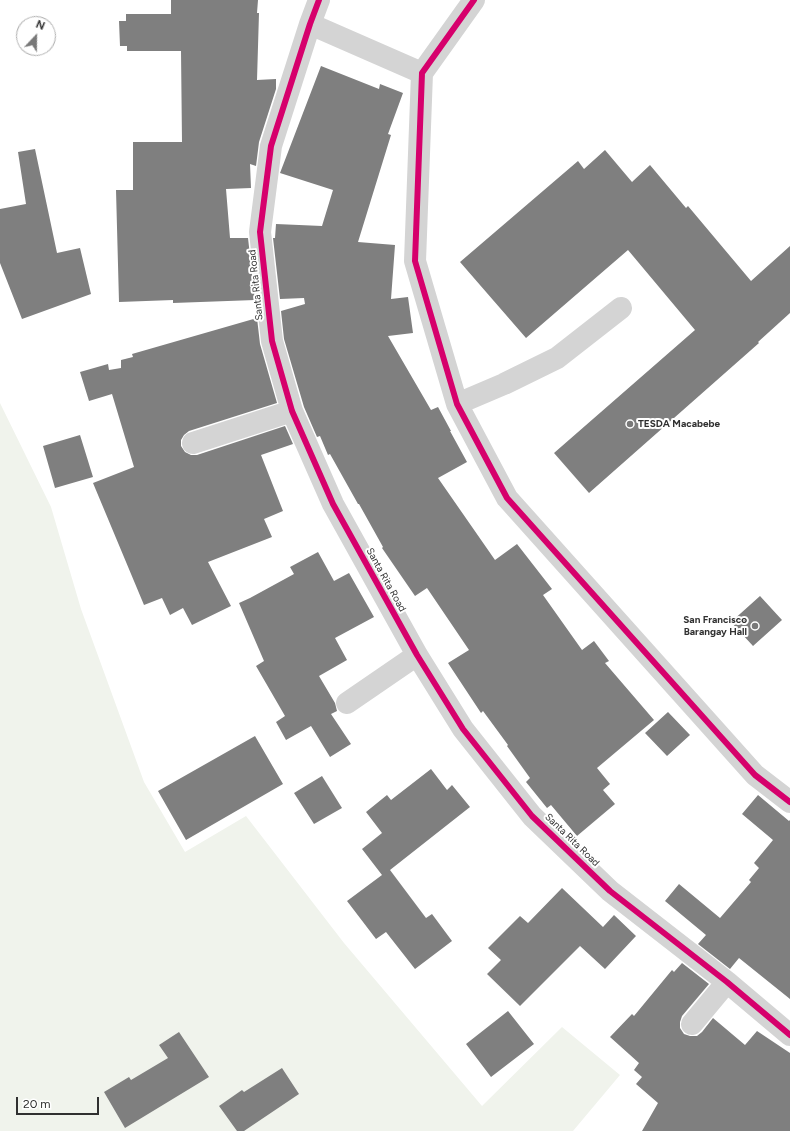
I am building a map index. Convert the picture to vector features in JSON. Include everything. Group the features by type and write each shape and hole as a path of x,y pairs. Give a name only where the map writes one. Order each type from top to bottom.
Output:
{"street":[{"name":"Santa Rita Road","path":"319,0 271,146 260,232 272,341 292,411 333,504 417,655 464,730 532,816 610,891 727,982 790,1035"},
{"path":"474,0 422,73 415,261 457,404 507,498 755,775 790,802"},
{"path":"310,24 422,73"},
{"path":"457,404 504,384 557,358 621,308"},
{"path":"193,443 292,411"},
{"path":"347,703 417,655"},
{"path":"692,1024 727,982"}],"shaded area":[{"path":"0,403 51,507 81,609 144,782 185,852 246,816 344,943 482,1106 562,1027 620,1075 573,1131 0,1131"}],"building":[{"path":"171,0 258,0 257,80 276,79 276,89 259,142 256,166 250,164 251,188 226,189 230,238 248,238 255,300 173,303 173,300 119,302 116,190 133,190 133,142 182,142 181,51 127,51 127,46 120,46 119,21 126,21 126,14 171,14"},
{"path":"321,66 379,89 380,84 403,93 388,134 391,135 358,242 395,245 391,299 408,297 413,333 388,336 431,410 438,407 467,462 438,478 495,560 517,544 552,589 543,595 582,650 594,641 609,661 605,663 654,720 597,768 610,784 603,790 615,804 577,836 551,805 547,808 526,782 530,778 483,711 481,713 448,663 469,650 427,588 415,596 382,548 383,547 330,454 328,455 320,436 317,437 304,407 284,339 281,311 305,304 304,298 280,299 273,238 275,238 276,224 322,226 333,190 280,173"},
{"path":"35,149 57,253 80,248 91,294 22,319 0,263 0,209 26,204 18,152"},
{"path":"605,150 632,182 650,165 686,208 688,206 751,281 790,246 790,313 758,342 759,343 589,493 554,453 695,330 628,250 526,338 460,262 578,161 584,169"},
{"path":"257,318 260,344 277,403 189,431 181,440 181,446 185,452 191,455 197,455 285,426 293,444 261,455 283,511 264,519 272,537 208,562 231,606 192,625 183,608 170,615 162,598 144,605 93,483 134,467 112,394 89,401 80,372 108,364 109,370 121,368 121,360 133,357 132,354"},
{"path":"80,435 93,477 55,488 43,446"},
{"path":"318,552 334,581 349,573 374,617 335,638 347,660 319,676 335,703 337,711 331,714 351,744 330,757 311,726 286,740 276,722 285,716 256,666 264,661 239,603 294,574 290,567"},
{"name":"San Francisco Barangay Hall","path":"760,596 782,620 753,646 731,622"},
{"path":"668,712 690,735 667,756 645,733"},
{"path":"255,736 283,784 186,840 158,791"},
{"path":"431,769 447,790 452,785 470,807 390,870 426,918 432,914 452,941 415,969 386,932 376,939 347,901 382,875 362,849 382,833 366,812 387,795 391,800"},
{"path":"322,776 342,808 314,824 294,793"},
{"path":"758,795 789,821 790,820 790,999 739,958 730,969 698,944 706,935 665,901 679,884 720,918 751,882 749,880 759,868 754,863 773,840 742,814"},
{"path":"562,888 603,927 614,915 636,936 605,969 580,946 520,1006 487,974 501,960 488,948 520,916 528,923"},
{"path":"682,963 709,984 682,1016 680,1028 684,1034 697,1036 713,1018 745,1045 757,1031 790,1053 790,1131 642,1131 658,1103 636,1084 642,1077 634,1070 639,1063 610,1037 632,1014 634,1016 672,970 674,972"},
{"path":"508,1011 534,1044 491,1077 466,1044"},
{"path":"179,1032 209,1077 125,1128 104,1092 129,1077 131,1080 168,1058 159,1045"},
{"path":"282,1068 299,1094 244,1131 237,1131 219,1106 242,1090 244,1092"}],"cycle path":[{"path":"319,0 271,146 260,232 272,341 292,411 333,504 417,655 463,729 532,816 610,891 727,982 790,1035"},
{"path":"474,0 422,73 415,261 457,404 507,498 755,775 790,802"}],"place":[{"name":"TESDA Macabebe","path":"630,424"},
{"name":"San Francisco Barangay Hall","path":"755,626"}]}
